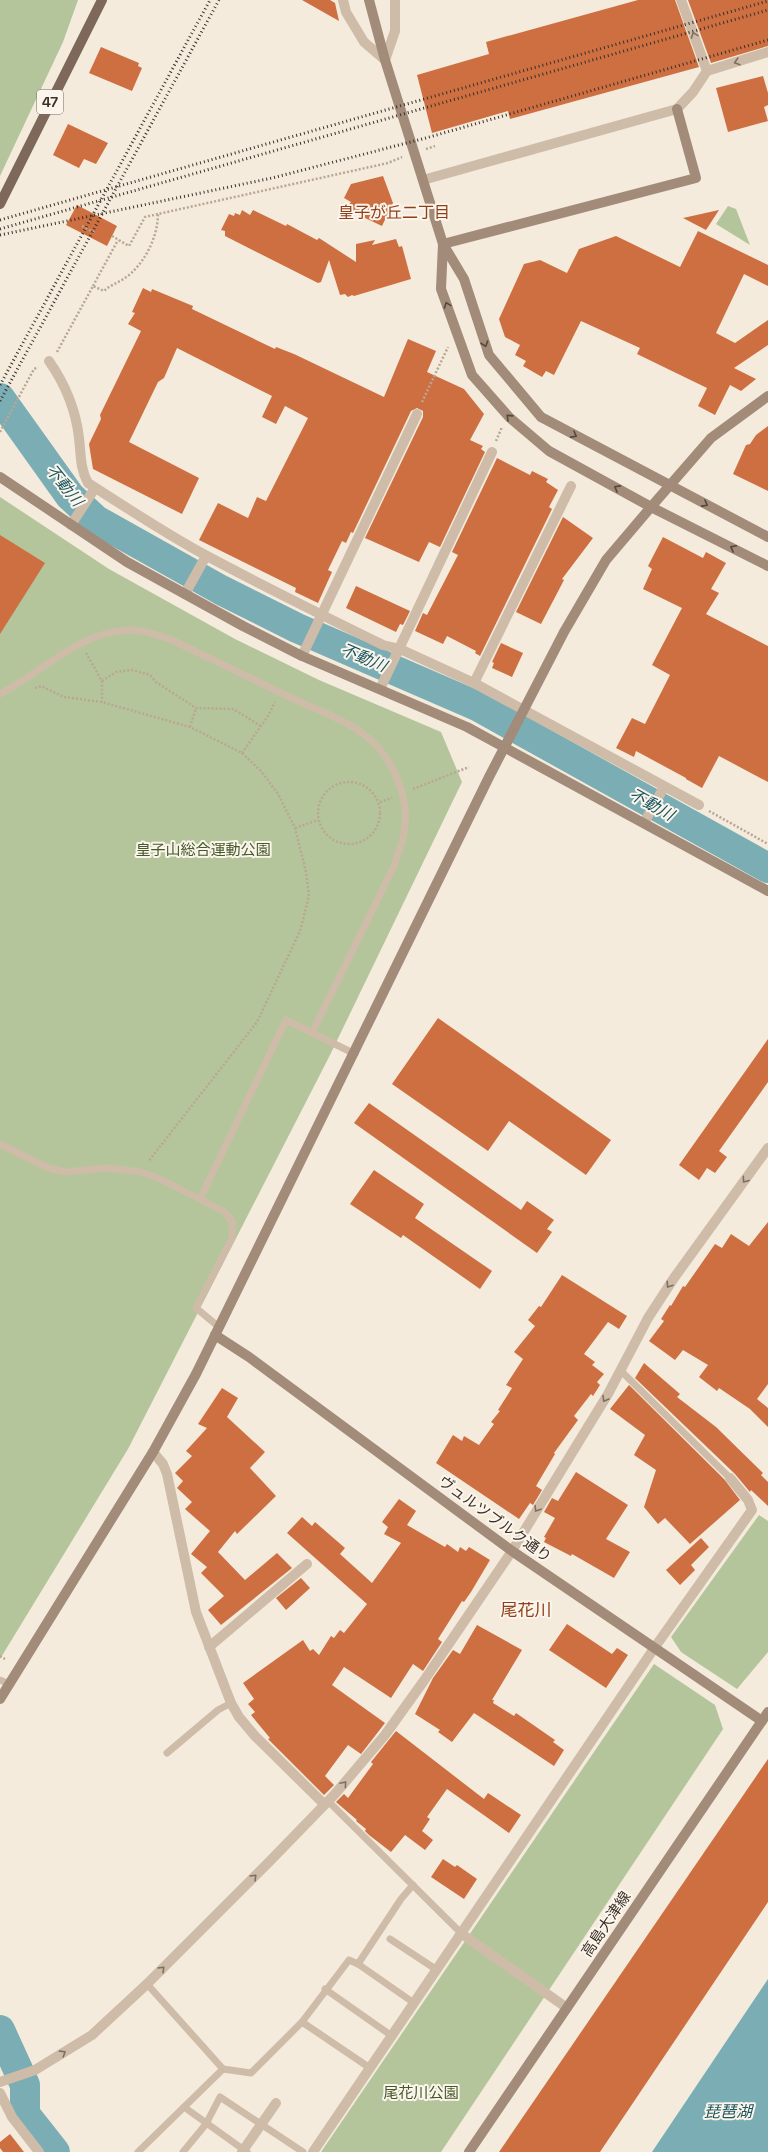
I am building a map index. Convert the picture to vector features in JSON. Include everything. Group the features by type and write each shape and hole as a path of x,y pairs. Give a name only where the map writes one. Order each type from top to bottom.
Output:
{"main road":[{"name":"47","path":"0,204 102,0"}],"street":[{"path":"343,0 346,12 364,42 386,60"},
{"path":"369,0 443,244 464,279 489,355 541,417 768,537"},
{"path":"386,60 396,31 395,0"},
{"path":"681,0 707,71"},
{"path":"423,180 677,109 693,92 707,71 768,52"},
{"path":"443,244 696,178 677,109"},
{"path":"443,244 441,289 472,375 508,416 550,451 651,507 768,566"},
{"path":"49,361 65,388 70,400 79,437 82,474 88,483 95,489 205,556 320,615 383,645 400,650 474,683 699,805"},
{"path":"1,1696 153,1452 196,1374 507,743 564,632 606,560 711,438 768,396"},
{"path":"302,655 417,414"},
{"path":"381,688 492,452"},
{"path":"0,477 127,562 243,626 302,655 507,743 644,823 768,891"},
{"path":"474,683 571,486"},
{"path":"71,524 95,489"},
{"path":"185,593 205,556"},
{"path":"644,823 664,787"},
{"path":"0,2082 29,2072 92,2035 147,1984 326,1803 389,1729 423,1682 512,1551 608,1394 648,1318 674,1278 768,1148"},
{"name":"ヴュルツブルク通り","path":"217,1331 249,1357 512,1551 762,1721"},
{"path":"153,1452 163,1464 167,1474 196,1612 231,1703 239,1717 255,1736 326,1803"},
{"path":"313,2152 655,1647 752,1510 748,1500 730,1478"},
{"path":"209,1647 308,1564"},
{"name":"高島大津線","path":"469,2152 768,1712"},
{"path":"462,1934 567,2008"},
{"path":"0,2093 12,2116 39,2152"},
{"path":"244,2151 276,2103"}],"lane":[{"path":"0,694 81,643 110,632 131,630 154,634 174,641 280,692 363,733 381,751 393,768 403,793 405,816 404,837 395,864 312,1033"},
{"path":"200,1199 286,1020 355,1054"},
{"path":"0,1144 48,1168 66,1172 107,1168 140,1172 158,1178 225,1212 233,1223 232,1238 196,1308 217,1331"},
{"path":"620,1370 730,1478"},
{"path":"0,1680 9,1684"},
{"path":"167,1753 218,1710 231,1703"},
{"path":"326,1803 413,1885 462,1934"},
{"path":"358,1964 401,1899 413,1885"},
{"path":"390,1939 437,1970"},
{"path":"147,1984 223,2069 251,2073 302,2022 349,1960 358,1964 414,2003"},
{"path":"325,1990 392,2036"},
{"path":"302,2022 370,2068"},
{"path":"141,2151 223,2069"},
{"path":"195,2152 186,2150 206,2124 220,2097 303,2152"},
{"path":"184,2107 244,2151"}],"path":[{"path":"112,236 129,246 145,217 388,163"},
{"path":"93,286 104,291 135,270 142,260 158,229 158,214"},
{"path":"82,226 96,233"},
{"path":"0,432 34,369 53,359 118,240"},
{"path":"417,414 456,331"},
{"path":"492,452 508,416"},
{"path":"81,643 102,681 102,702"},
{"path":"102,681 116,672 132,670 150,675 156,682 196,708 233,709 261,726"},
{"path":"34,689 40,686 64,696 102,702 190,727 242,753 261,771 278,794 295,828 306,872 309,896 300,931 257,1022 140,1172"},
{"path":"242,753 261,726 280,692"},
{"path":"190,727 196,708"},
{"path":"380,802 468,767"},
{"path":"350,781 368,787 380,802 381,819 373,835 358,844 341,844 326,835 318,820 319,801 331,786 350,781"},
{"path":"699,805 768,844"},
{"path":"295,828 318,820"},
{"path":"0,1656 5,1658"}],"green space":[{"path":"0,0 78,0 63,42 0,176"},
{"path":"728,206 736,209 750,245 716,224"},
{"name":"皇子山総合運動公園","path":"0,497 109,569 235,639 319,680 441,732 462,782 329,1057 128,1449 0,1659"},
{"path":"759,1515 768,1521 768,1652 737,1689 681,1652 671,1637"},
{"name":"尾花川公園","path":"654,1664 715,1705 723,1729 441,2152 321,2152"}],"water":[{"name":"琵琶湖","path":"768,1979 768,2152 652,2152"}],"building":[{"path":"302,0 330,0 335,3 339,21"},
{"path":"638,0 675,0 699,67 510,119 508,111 432,133 417,75 489,54 486,42"},
{"path":"688,0 768,0 768,46 711,63"},
{"path":"101,47 139,63 138,66 142,68 132,91 89,73"},
{"path":"763,76 768,93 768,105 764,107 768,121 728,132 716,88"},
{"path":"68,124 108,143 96,164 84,159 79,168 53,155"},
{"path":"383,176 393,203 382,226 346,209 351,202 344,198 351,184"},
{"path":"77,205 117,226 107,246 66,225"},
{"path":"242,210 250,215 253,210 286,226 287,224 317,240 319,238 356,262 356,244 375,240 372,245 396,239 399,247 402,246 411,279 354,296 352,295 348,297 345,294 340,295 329,260 321,282 318,283 225,236 225,231 221,230 229,214 234,216 235,213 240,215"},
{"path":"719,210 706,230 683,218"},
{"path":"698,231 768,265 768,286 744,274 716,333 735,343 768,320 768,345 734,368 756,379 741,391 730,385 715,415 698,406 707,388 637,354 640,348 581,321 554,375 546,371 542,377 523,366 526,361 515,355 520,345 505,337 499,319 524,264 540,260 567,273 579,249 616,236 680,267"},
{"path":"143,288 151,292 152,289 193,306 192,309 275,349 276,347 294,354 384,397 408,339 436,351 427,372 464,389 484,414 470,440 483,446 481,449 485,452 440,547 429,542 419,562 365,538 423,417 423,411 417,408 411,411 353,533 351,532 346,543 342,541 328,570 332,572 318,603 295,592 296,588 199,540 218,503 248,518 257,497 266,501 308,418 285,406 276,424 262,417 272,396 177,348 164,378 158,382 129,442 199,478 182,514 93,469 89,444 101,419 100,415 141,331 128,324 135,313 132,312"},
{"path":"768,426 768,491 733,474 746,445 750,444 756,435"},
{"path":"497,458 530,475 532,471 548,479 546,482 558,490 549,507 552,509 480,656 475,653 476,651 447,636 443,644 415,631 423,613 427,615 458,555 452,552"},
{"path":"563,517 593,538 562,579 564,580 541,624 516,612"},
{"path":"0,535 45,563 0,634"},
{"path":"663,537 703,558 706,552 726,563 711,589 719,593 706,614 768,646 768,782 719,756 702,788 636,751 634,757 616,748 632,718 645,724 670,675 652,665 682,608 643,589 652,569 648,566"},
{"path":"356,586 410,611 403,625 400,624 396,632 346,608"},
{"path":"501,643 523,653 512,677 492,668 494,663 492,662"},
{"path":"438,1018 611,1140 586,1175 509,1121 488,1151 392,1084"},
{"path":"768,1039 768,1082 719,1151 727,1157 715,1173 707,1168 699,1180 679,1165"},
{"path":"369,1103 521,1210 527,1201 554,1220 547,1229 552,1232 537,1253 354,1123"},
{"path":"374,1170 424,1204 415,1218 492,1271 480,1289 403,1235 401,1238 350,1204"},
{"path":"768,1222 768,1384 757,1399 768,1408 768,1427 750,1409 719,1388 717,1391 699,1377 708,1365 683,1350 675,1360 649,1341 664,1321 661,1319 670,1305 671,1306 683,1286 685,1287 715,1244 722,1248 731,1234 749,1246"},
{"path":"562,1275 627,1316 619,1329 608,1322 584,1354 595,1362 592,1365 604,1374 597,1382 600,1385 593,1396 591,1394 574,1416 578,1420 554,1453 555,1454 536,1486 542,1490 533,1505 530,1503 519,1519 436,1463 453,1435 462,1441 464,1436 479,1445 494,1424 491,1422 500,1411 498,1410 512,1388 506,1385 523,1359 514,1352 535,1326 528,1320 539,1306 541,1307"},
{"path":"644,1363 680,1394 677,1397 716,1427 763,1473 761,1475 768,1482 768,1506 751,1490 750,1492 735,1474 635,1378"},
{"path":"629,1385 724,1479 740,1500 690,1544 665,1518 658,1524 644,1507 656,1470 634,1455 645,1435 610,1409"},
{"path":"222,1388 238,1398 227,1417 265,1452 250,1468 276,1496 237,1534 235,1531 218,1552 245,1580 277,1553 292,1568 221,1625 208,1610 224,1596 201,1573 207,1567 191,1554 210,1531 185,1509 192,1502 177,1488 183,1481 175,1473 192,1456 186,1451 207,1428 198,1424"},
{"path":"576,1472 628,1505 606,1539 630,1552 614,1578 572,1554 571,1556 544,1542 546,1538 544,1537 555,1518 544,1512 552,1498 558,1501"},
{"path":"399,1499 416,1511 407,1525 445,1547 447,1544 458,1552 460,1547 466,1551 469,1547 490,1560 471,1592 464,1602 462,1601 438,1639 442,1642 423,1671 413,1664 391,1698 344,1667 332,1685 385,1723 361,1754 348,1745 325,1776 334,1785 324,1795 268,1739 270,1738 251,1715 255,1712 248,1704 254,1699 243,1683 303,1640 310,1651 313,1649 319,1655 331,1636 334,1638 340,1630 344,1633 367,1604 287,1533 302,1517 312,1526 315,1522 345,1548 340,1554 372,1583 401,1543 384,1534 388,1527 382,1522"},
{"path":"701,1538 709,1547 691,1565 695,1570 680,1585 666,1570"},
{"path":"301,1578 310,1588 286,1610 276,1598"},
{"path":"567,1624 612,1654 617,1648 628,1655 606,1688 549,1650"},
{"path":"477,1625 522,1650 492,1700 494,1700 493,1703 514,1716 516,1713 555,1740 553,1742 564,1750 554,1766 474,1713 452,1742 438,1732 440,1730 415,1714 433,1678 453,1650 460,1654"},
{"path":"396,1731 484,1799 488,1793 521,1815 509,1833 447,1789 427,1817 430,1819 422,1831 433,1840 425,1850 405,1835 391,1852 369,1835 365,1831 366,1829 356,1821 357,1820 336,1802 344,1794 348,1798 373,1764 371,1762"},
{"path":"768,1759 768,1902 600,2152 499,2152"},
{"path":"443,1859 455,1867 457,1865 477,1879 464,1899 431,1877"},
{"path":"10,2134 24,2152 3,2152 0,2148 0,2142"}],"waterway":[{"name":"不動川","path":"0,398 70,496 96,520 221,590 297,628 477,706 768,868"},
{"path":"0,2030 25,2085 25,2114 55,2152"}],"railway":[{"path":"0,385 210,0"},
{"path":"0,401 219,0"},
{"path":"0,220 768,1"},
{"path":"0,229 768,10"},
{"path":"0,235 272,178 426,138 768,40"}],"district":[{"name":"皇子が丘二丁目","path":"394,212"},
{"name":"尾花川","path":"526,1610"}]}
